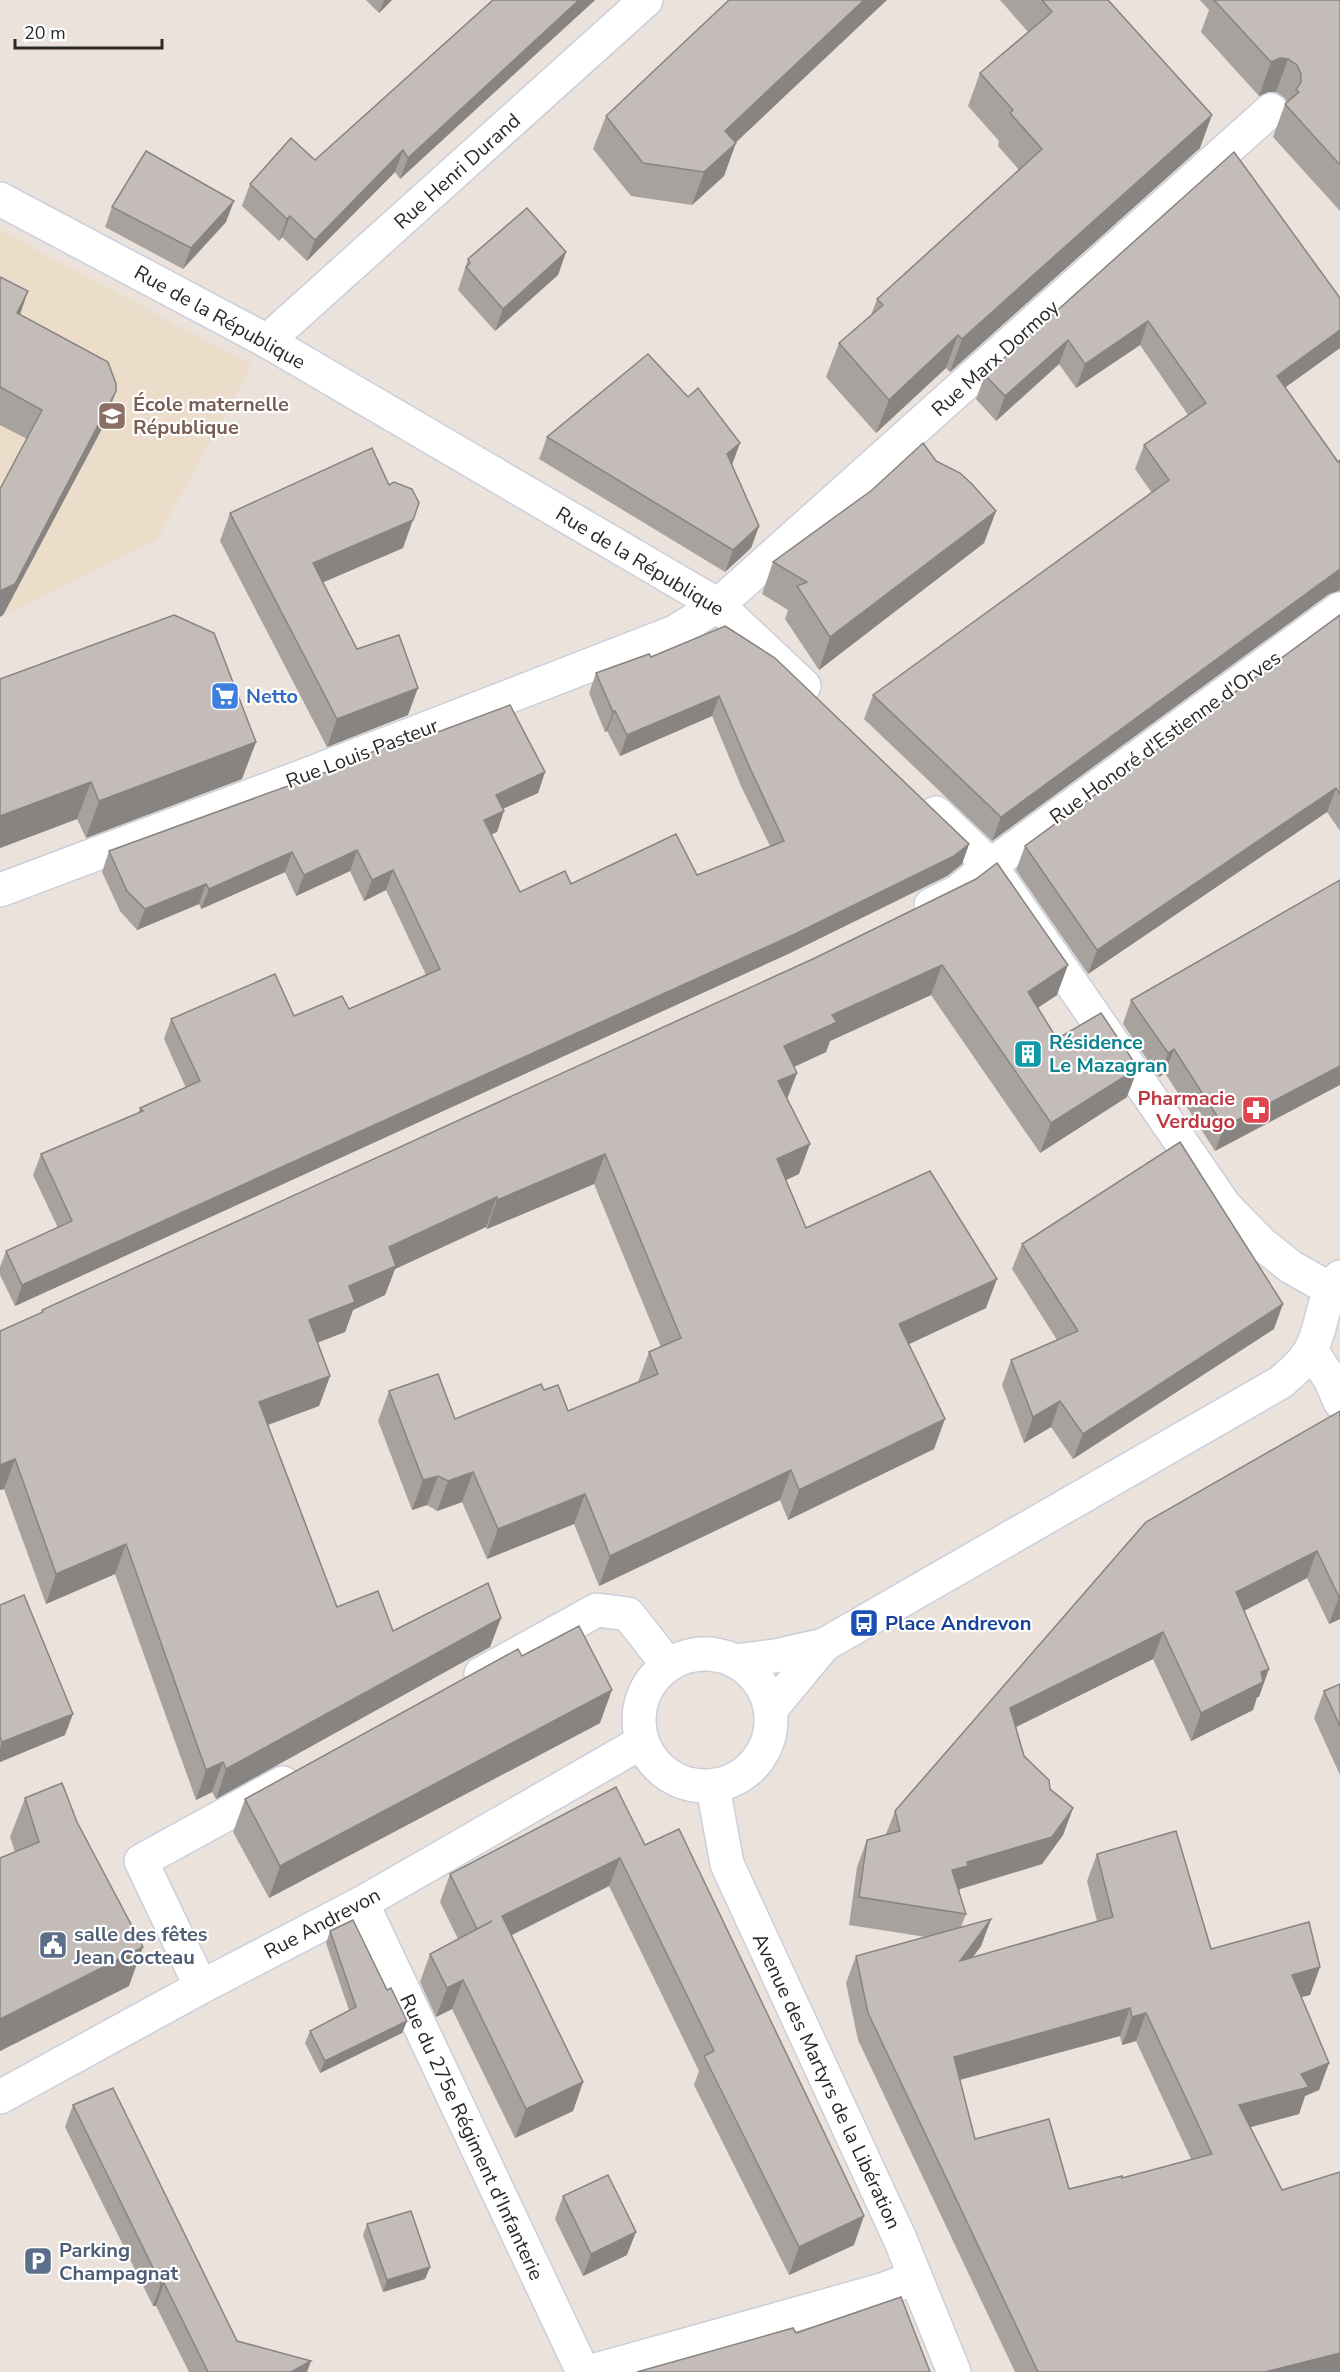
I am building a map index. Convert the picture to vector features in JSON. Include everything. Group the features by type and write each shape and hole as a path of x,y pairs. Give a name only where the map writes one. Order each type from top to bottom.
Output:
{"street":[{"name":"Rue Henri Durand","path":"267,341 646,0"},
{"name":"Rue Marx Dormoy","path":"718,605 1271,110"},
{"name":"Rue de la République","path":"0,199 267,341 718,605 829,711"},
{"name":"Rue Louis Pasteur","path":"0,890 301,777 675,632 718,605"},
{"name":"Rue Honoré d'Estienne d'Orves","path":"903,919 957,892 990,865 1340,609"},
{"path":"735,1661 775,1656 824,1645 1281,1382 1298,1367 1315,1337 1335,1283 1291,1267 1262,1244 1225,1206 990,865 914,792"},
{"path":"1315,1337 1340,1402"},
{"path":"452,1690 597,1610 628,1614 668,1665"},
{"path":"771,1709 824,1645"},
{"path":"701,1654 719,1655 735,1661 752,1672 764,1689 771,1709 771,1730 765,1751 752,1768 734,1781 713,1787 691,1786 670,1778 653,1762 642,1742 638,1721 641,1699 652,1680 668,1665 684,1657 701,1654"},
{"name":"Rue Andrevon","path":"0,2097 362,1902 642,1742"},
{"path":"201,1987 141,1861 307,1770"},
{"name":"Avenue des Martyrs de la Libération","path":"713,1787 727,1864 900,2239 954,2372"},
{"name":"Rue du 275e Régiment d'Infanterie","path":"362,1902 583,2372"},
{"path":"590,2372 882,2290 915,2278"}],"shaded area":[{"name":"École maternelle République","path":"0,230 252,365 157,539 0,617"}],"building":[{"path":"493,0 579,0 408,158 403,150 315,240 290,216 287,219 250,184 291,138 315,160"},
{"path":"729,0 864,0 725,131 736,143 704,172 643,163 606,116"},
{"path":"1042,0 1108,0 1212,115 962,339 958,335 889,400 839,343 883,305 877,299 1042,149 1010,113 1013,110 980,73 1052,12"},
{"path":"1214,0 1340,0 1340,165 1285,104 1299,92 1296,90 1301,82 1301,74 1297,65 1288,59 1280,58 1271,62"},
{"path":"146,151 234,201 191,248 112,207"},
{"path":"1234,152 1340,298 1340,330 1277,376 1338,462 1340,460 1340,569 1001,817 873,695 1169,480 1144,445 1206,403 1148,321 1085,364 1068,340 1005,396 985,375"},
{"path":"527,208 566,252 503,309 466,267 470,263 468,259"},
{"path":"0,277 28,291 17,313 108,362 116,384 116,391 15,584 0,591 0,489 42,410 0,387"},
{"path":"648,354 688,397 698,388 740,443 727,454 759,526 733,550 547,437"},
{"path":"923,443 936,461 960,473 996,511 830,637 797,586 807,582 773,562 872,490"},
{"path":"372,448 389,485 394,482 412,489 419,503 413,520 313,563 357,649 399,635 418,688 337,719 230,513"},
{"path":"174,615 214,633 256,742 99,801 91,782 0,816 0,679"},
{"path":"1340,615 1340,794 1336,788 1097,950 1025,846"},
{"path":"725,626 775,658 969,844 954,856 795,934 22,1285 6,1251 72,1221 41,1154 143,1111 140,1108 200,1081 171,1019 275,974 294,1016 342,996 349,1009 440,969 393,870 372,880 357,850 304,875 292,852 209,889 206,884 145,909 127,891 109,851 354,762 352,760 428,730 430,735 510,705 545,772 496,795 504,811 484,820 520,892 565,871 571,884 676,834 697,875 784,841 719,696 627,735 615,711 613,712 596,673 649,654 651,657"},
{"path":"997,863 1068,965 1028,992 1057,1039 1101,1013 1138,1068 1051,1123 942,965 832,1015 837,1022 784,1046 797,1073 778,1081 810,1144 777,1159 806,1228 930,1171 997,1279 899,1324 945,1419 799,1490 791,1470 610,1556 585,1494 498,1529 473,1472 448,1481 438,1476 423,1480 389,1391 438,1374 455,1419 541,1384 544,1390 558,1385 568,1411 658,1374 649,1352 681,1338 605,1154 497,1200 497,1197 389,1247 396,1266 349,1286 355,1302 309,1320 330,1376 259,1402 337,1607 378,1591 393,1631 488,1583 501,1618 226,1769 223,1762 206,1770 126,1544 56,1574 15,1459 0,1465 0,1331 815,958 976,879"},
{"path":"1340,880 1340,1066 1224,1127 1174,1049 1168,1053 1131,1000"},
{"path":"1180,1142 1283,1304 1083,1434 1060,1401 1033,1417 1011,1360 1078,1331 1022,1244"},
{"path":"1340,1411 1340,1596 1317,1551 1236,1592 1269,1669 1261,1672 1263,1682 1201,1713 1163,1632 1010,1708 1024,1756 1049,1780 1050,1789 1073,1808 1052,1837 967,1862 968,1866 952,1870 966,1914 859,1897 867,1840 900,1831 895,1811 1146,1522"},
{"path":"24,1595 73,1714 2,1742 0,1737 0,1605"},
{"path":"579,1626 612,1690 280,1866 245,1799 518,1649 522,1656"},
{"path":"1340,1684 1340,1726 1324,1691"},
{"path":"62,1783 77,1822 143,1947 0,2019 0,1858 39,1842 25,1798"},
{"path":"616,1787 645,1845 679,1829 864,2216 799,2247 704,2056 714,2051 620,1858 502,1916 583,2082 526,2109 463,1980 447,1988 430,1954 477,1929 450,1874"},
{"path":"1176,1831 1211,1949 1309,1922 1320,1967 1292,1975 1329,2063 1301,2074 1309,2087 1239,2105 1282,2190 1340,2172 1340,2353 1265,2372 1038,2372 868,2013 856,1956 991,1919 960,1961 1113,1917 1097,1854","holes":["1130,2008 1132,2017 1146,2013 1212,2154 1122,2178 1122,2176 1069,2189 1049,2119 975,2139 954,2057"]},
{"path":"353,1920 387,1990 391,1988 407,2021 325,2061 310,2031 356,2007 330,1931"},
{"path":"113,2088 237,2341 311,2361 291,2372 208,2372 164,2283 161,2284 73,2105"},
{"path":"608,2175 636,2232 591,2254 563,2196"},
{"path":"411,2211 430,2267 387,2280 367,2224"},
{"path":"901,2297 930,2372 637,2372 793,2328 796,2333"}],"place":[{"name":"École maternelle République","path":"112,416"},
{"name":"Netto","path":"225,696"},
{"name":"Résidence Le Mazagran","path":"1028,1054"},
{"name":"Pharmacie Verdugo","path":"1256,1110"},
{"name":"Place Andrevon","path":"864,1623"},
{"name":"salle des fêtes Jean Cocteau","path":"53,1945"},
{"name":"Parking Champagnat","path":"38,2261"}]}
